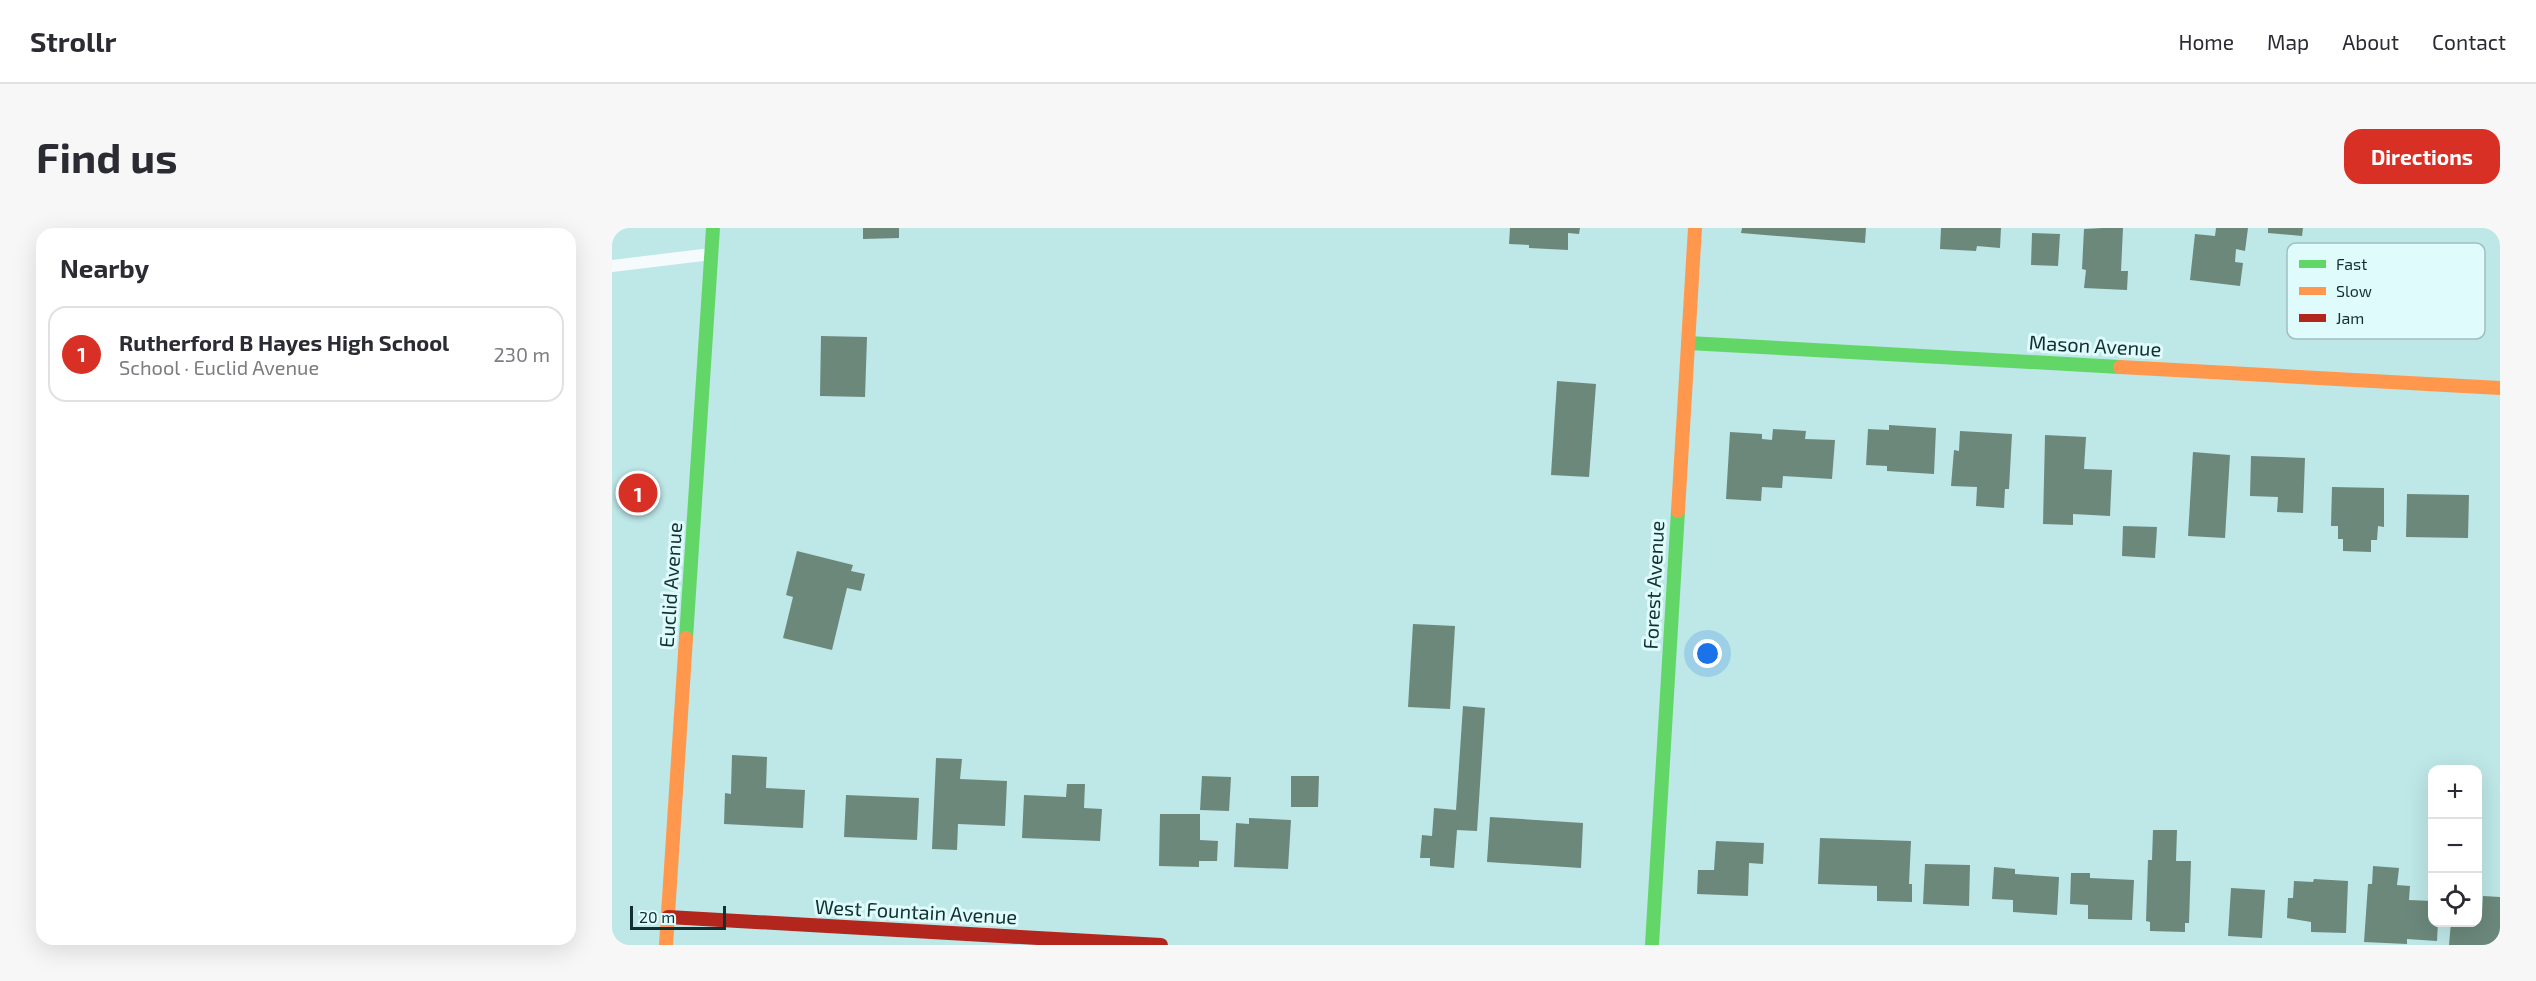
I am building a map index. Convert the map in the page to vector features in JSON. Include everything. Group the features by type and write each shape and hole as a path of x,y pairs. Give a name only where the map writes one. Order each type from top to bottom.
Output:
{"street":[{"name":"Euclid Avenue","path":"666,945 714,228"},
{"name":"Forest Avenue","path":"1652,945 1695,228"},
{"name":"Mason Avenue","path":"1688,343 2500,388"},
{"name":"West Fountain Avenue","path":"668,917 1161,945"}],"lane":[{"path":"612,266 712,254"}],"building":[{"path":"863,228 899,228 899,238 863,239"},
{"path":"1510,228 1580,228 1579,234 1568,233 1568,250 1529,248 1529,245 1509,244"},
{"path":"1742,228 1866,228 1865,243 1741,233"},
{"path":"1941,228 2001,228 2000,248 1977,246 1976,251 1940,249"},
{"path":"2123,228 2121,271 2128,271 2127,290 2084,288 2086,270 2082,269 2084,229"},
{"path":"2216,228 2248,228 2245,251 2236,249 2235,262 2243,263 2240,286 2190,280 2195,234 2215,236"},
{"path":"2268,228 2303,228 2302,236 2268,233"},
{"path":"2032,233 2060,234 2058,266 2031,265"},
{"path":"821,336 867,337 865,397 820,396"},
{"path":"1557,381 1596,384 1589,477 1551,475"},
{"path":"1889,425 1936,428 1934,474 1887,471 1887,466 1866,465 1868,429 1889,430"},
{"path":"1773,429 1806,431 1805,439 1835,440 1832,479 1783,476 1782,488 1762,487 1761,501 1726,499 1730,432 1762,434 1762,439 1772,440"},
{"path":"1960,431 2012,434 2009,489 2005,489 2004,508 1976,506 1977,487 1951,486 1954,450 1959,451"},
{"path":"2045,435 2086,437 2084,469 2112,470 2110,516 2073,514 2073,525 2043,524"},
{"path":"2193,452 2230,455 2225,538 2188,536"},
{"path":"2251,456 2305,458 2303,513 2277,512 2278,497 2250,496"},
{"path":"2332,487 2384,488 2384,527 2378,526 2377,540 2371,540 2371,552 2343,551 2343,539 2338,539 2338,526 2331,526"},
{"path":"2407,494 2469,495 2468,538 2406,537"},
{"path":"2123,526 2157,527 2155,558 2122,556"},
{"path":"797,551 853,565 851,571 865,574 861,591 847,588 832,650 783,638 793,597 786,595"},
{"path":"1413,624 1455,626 1450,709 1408,707"},
{"path":"1463,706 1485,708 1477,831 1457,830 1454,868 1430,866 1430,858 1420,858 1422,835 1432,836 1434,808 1456,810"},
{"path":"732,755 767,757 766,788 805,790 803,828 724,824 725,793 731,794"},
{"path":"936,758 962,759 960,779 1007,781 1005,826 958,824 957,850 932,849"},
{"path":"1202,776 1231,777 1229,811 1200,810"},
{"path":"1291,776 1319,776 1318,807 1291,807"},
{"path":"1067,784 1085,784 1084,808 1102,809 1100,841 1022,838 1024,795 1066,797"},
{"path":"846,795 919,798 917,840 844,837"},
{"path":"1160,814 1200,814 1200,840 1218,841 1217,861 1199,861 1199,867 1159,866"},
{"path":"1490,817 1583,823 1581,868 1487,862"},
{"path":"1249,818 1291,820 1288,869 1234,867 1236,823 1249,824"},
{"path":"2153,830 2177,830 2176,861 2191,861 2189,923 2185,923 2185,932 2150,931 2150,922 2146,921 2148,860 2152,860"},
{"path":"1820,838 1911,841 1909,884 1912,884 1912,902 1877,901 1877,886 1818,884"},
{"path":"1716,841 1764,843 1763,864 1749,863 1748,896 1697,894 1698,870 1714,870"},
{"path":"1925,864 1970,865 1969,906 1923,904"},
{"path":"2373,866 2399,868 2397,885 2410,886 2409,900 2428,901 2428,927 2438,927 2437,941 2407,939 2407,944 2364,942 2368,884 2372,884"},
{"path":"1994,867 2015,869 2015,874 2059,877 2057,915 2013,912 2013,900 1992,899"},
{"path":"2071,873 2090,873 2090,878 2134,880 2132,920 2088,919 2088,905 2070,904"},
{"path":"2314,879 2348,881 2346,933 2311,932 2311,922 2287,918 2288,898 2293,898 2294,881 2313,882"},
{"path":"2231,888 2265,890 2262,938 2228,936"},
{"path":"2483,896 2500,897 2500,945 2449,945 2451,927 2482,927"}],"traffic: fast":[{"path":"686,638 713,228"},
{"path":"1688,343 2120,367"},
{"path":"1652,945 1678,511"}],"traffic: slow":[{"path":"1678,511 1695,228"},
{"path":"2120,367 2500,388"},
{"path":"666,945 686,638"}],"traffic: jam":[{"path":"668,917 1161,945"}],"place":[{"name":"Rutherford B Hayes High School","path":"638,493"}]}
